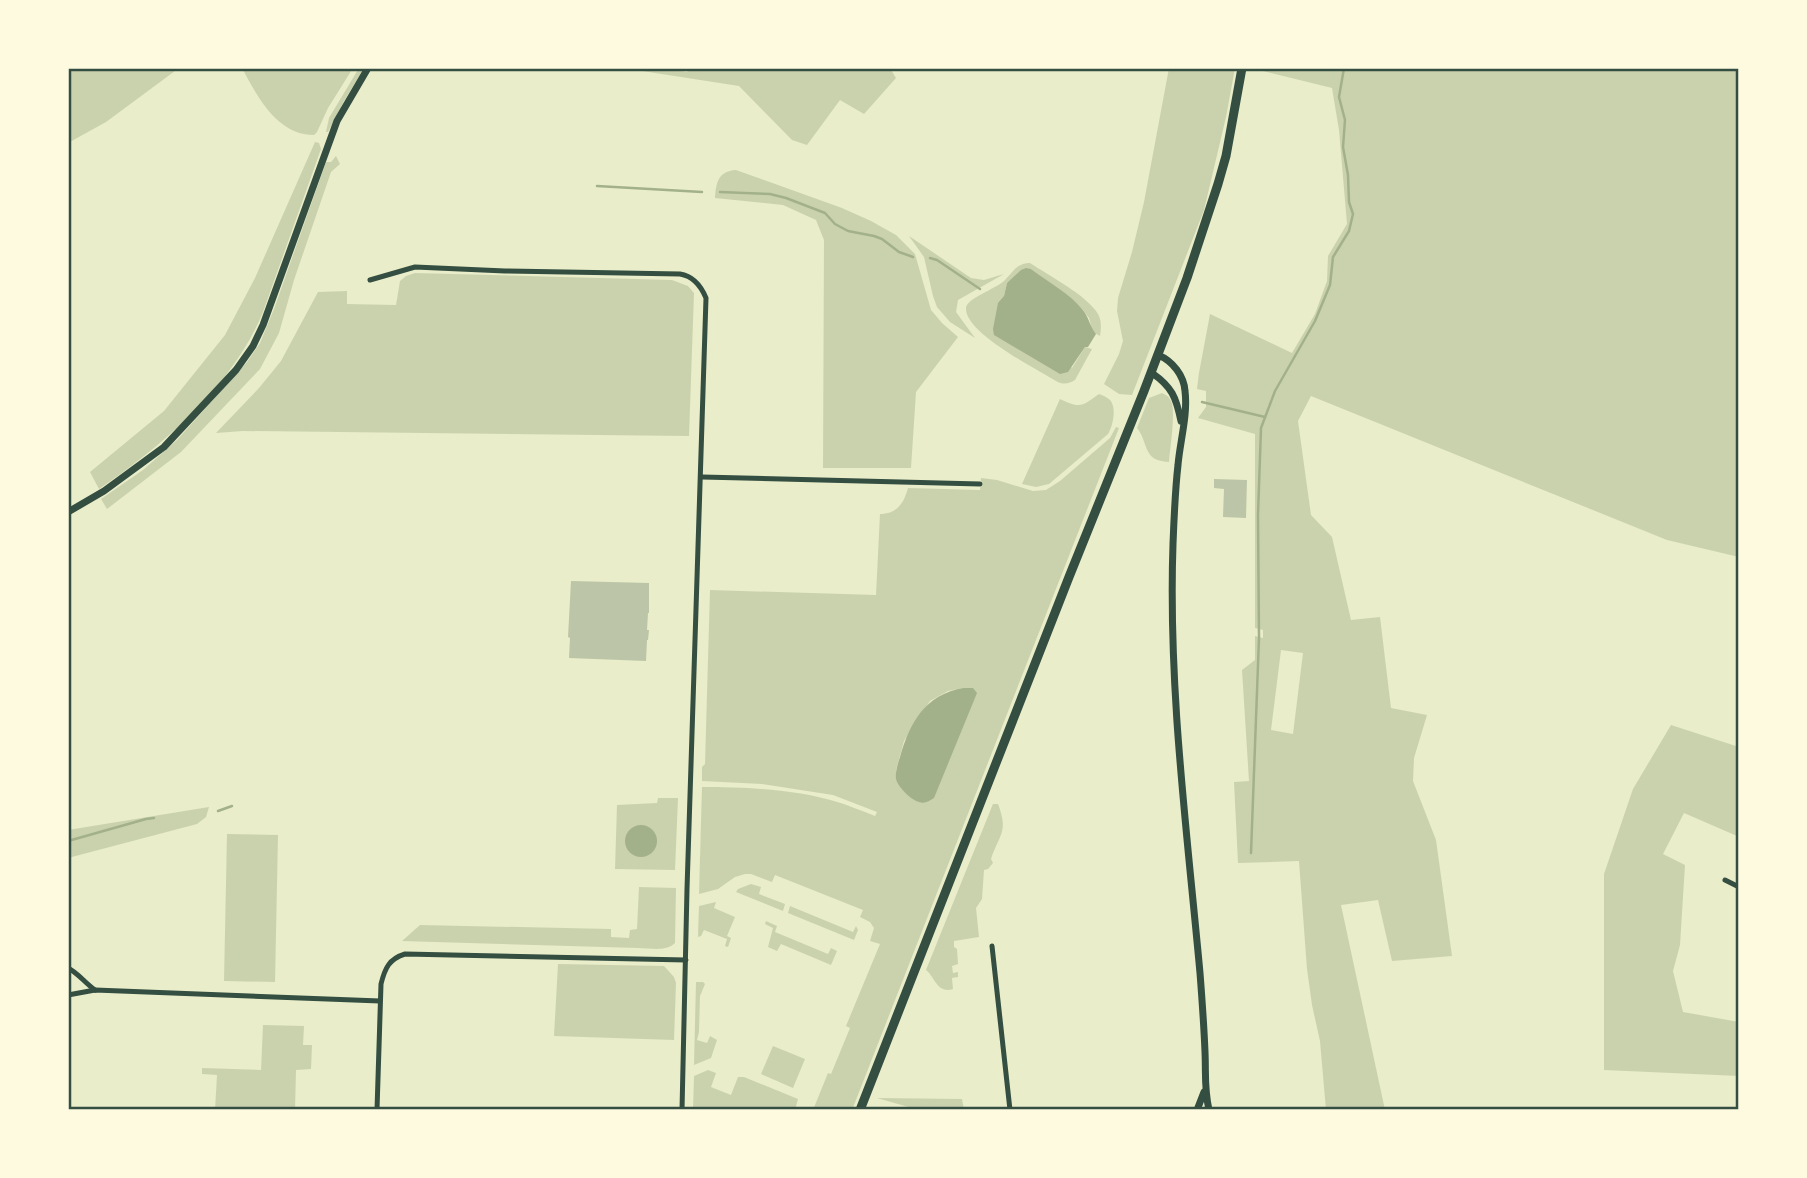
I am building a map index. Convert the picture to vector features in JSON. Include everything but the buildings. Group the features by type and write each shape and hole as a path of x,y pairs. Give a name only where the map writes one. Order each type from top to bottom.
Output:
{"main road":[{"path":"860,1110 1152,373 1202,237 1226,156 1242,68"}],"street":[{"path":"68,512 104,491 164,447 236,370 253,345 263,325 337,121 368,68"},
{"path":"370,280 415,267 680,274 701,287 707,303 682,1110"},
{"path":"1158,355 1175,367 1184,383 1173,545 1174,655 1182,784 1202,1006 1205,1091 1209,1110"},
{"path":"1152,373 1173,394 1183,428"},
{"path":"702,477 980,484"},
{"path":"1725,880 1739,887"},
{"path":"992,946 1010,1110"},
{"path":"377,1110 381,984 385,969 392,960 405,954 686,960"},
{"path":"68,968 94,990"},
{"path":"68,995 94,990 380,1001"},
{"path":"1197,1110 1205,1091"}],"shaded area":[{"path":"68,68 179,68 106,122 68,143"},
{"path":"242,68 353,68 314,135 301,133 279,121 262,102"},
{"path":"359,68 364,68 326,132 329,118"},
{"path":"623,68 660,68 687,72 691,68 890,68 896,78 864,114 840,100 807,145 792,140 739,86"},
{"path":"1169,68 1235,68 1204,210 1132,395 1119,394 1104,384 1123,341 1117,311 1118,298 1144,202"},
{"path":"1739,68 1739,557 1667,540 1311,396 1298,421 1311,515 1332,537 1351,620 1380,617 1391,708 1427,715 1414,758 1413,781 1436,840 1452,956 1392,961 1378,900 1341,905 1385,1110 1326,1110 1320,1041 1307,969 1299,861 1238,863 1234,782 1249,781 1242,670 1255,660 1255,636 1263,638 1263,630 1255,628 1255,434 1198,418 1206,407 1206,391 1197,389 1199,373 1210,314 1292,353 1315,314 1327,281 1328,256 1347,224 1339,130 1332,88 1259,70","holes":["1281,650 1303,653 1293,734 1271,730"]},
{"path":"315,142 319,143 321,149 263,312 250,339 234,364 194,411 148,453 99,489 90,472 164,411 225,335 255,278"},
{"path":"336,156 340,164 331,172 279,333 260,369 181,452 107,509 101,499 143,470 177,440 247,362 260,343 326,162 331,162"},
{"path":"736,170 871,221 896,235 915,254 931,310 958,337 916,392 911,468 823,468 824,240 816,220 783,205 715,198 716,187 722,175"},
{"path":"909,236 971,278 984,280 1004,274 958,300 956,312 975,338 950,322 937,307 924,257"},
{"path":"1030,263 1077,293 1093,307 1099,317 1100,336 1093,332 1089,318 1076,303 1031,269 1007,283 1004,296 1072,368 1085,347 1092,349 1075,380 1070,382 1059,382 1018,359 988,338 968,318 966,308 969,302 1002,283 1018,266"},
{"path":"1026,268 1077,303 1096,334 1068,372 1060,374 994,335 998,303 1004,296 1007,283"},
{"path":"415,273 672,280 688,286 694,293 689,436 243,431 216,433 281,361 318,292 347,291 347,304 396,305 400,281"},
{"path":"1162,393 1169,398 1172,406 1169,462 1160,461 1150,455 1137,428 1149,398"},
{"path":"1099,394 1112,403 1113,422 1108,434 1049,484 1036,487 1022,484 1060,399 1081,405"},
{"path":"1116,427 1119,428 852,1110 813,1110 850,1028 846,1026 880,944 870,941 874,928 870,922 860,917 863,910 775,875 772,882 745,874 735,877 718,889 699,894 702,787 785,791 834,801 875,816 877,812 833,795 762,784 702,781 702,767 705,764 710,590 876,595 880,514 899,507 908,488 980,490 981,478 1033,491 1046,490 1110,438","holes":["973,688 896,778 904,741 930,701 948,691"]},
{"path":"963,688 973,688 977,693 934,798 921,803 909,796 896,779 904,744 914,722 929,704"},
{"path":"1671,725 1739,747 1737,836 1684,813 1663,854 1685,865 1680,945 1673,971 1683,1012 1739,1022 1739,1076 1604,1070 1604,874 1633,789"},
{"path":"658,798 678,798 675,870 615,869 617,805 657,803"},
{"path":"993,804 998,804 1003,828 991,859 993,863 984,870 982,899 976,908 979,937 954,941 958,964 952,966 953,973 958,972 958,977 952,978 953,989 943,989 926,970"},
{"path":"209,807 206,817 197,824 68,858 68,830"},
{"path":"641,825 653,829 657,841 653,853 641,857 629,853 625,841 629,829"},
{"path":"227,834 278,835 275,982 224,981"},
{"path":"751,884 761,887 759,894 785,904 783,911 736,892"},
{"path":"639,887 676,888 675,943 671,946 653,949 402,941 420,925 611,929 611,937 629,938 630,930 637,929"},
{"path":"716,902 714,908 735,917 727,936 731,938 728,947 725,946 727,939 704,930 698,937 699,906"},
{"path":"790,906 853,932 856,926 858,930 854,940 788,913"},
{"path":"766,921 777,926 775,932 828,954 831,948 837,951 831,965 781,944 777,951 768,947 773,928 765,924"},
{"path":"558,964 664,966 676,983 674,1040 554,1036"},
{"path":"696,982 705,984 700,996 697,1040 707,1043 710,1036 717,1040 711,1058 694,1065"},
{"path":"263,1025 304,1026 303,1045 312,1045 311,1069 296,1070 295,1110 215,1110 217,1075 202,1074 202,1068 261,1070"},
{"path":"773,1046 805,1059 793,1088 761,1074"},
{"path":"708,1070 716,1073 711,1087 731,1095 738,1077 744,1077 798,1099 795,1110 693,1110 694,1076"},
{"path":"877,1098 962,1099 964,1110 919,1110"}],"waterway":[{"path":"1251,853 1259,638 1258,515 1261,428 1275,391 1315,321 1330,285 1333,257 1349,231 1353,214 1349,202 1343,147 1345,120 1339,97 1344,68"},
{"path":"597,186 702,192"},
{"path":"720,192 770,194 786,198 825,213 835,224 848,231 882,239 899,252 913,257"},
{"path":"930,258 980,289"},
{"path":"1202,402 1265,417"},
{"path":"218,811 232,806"},
{"path":"68,841 154,818"}]}
